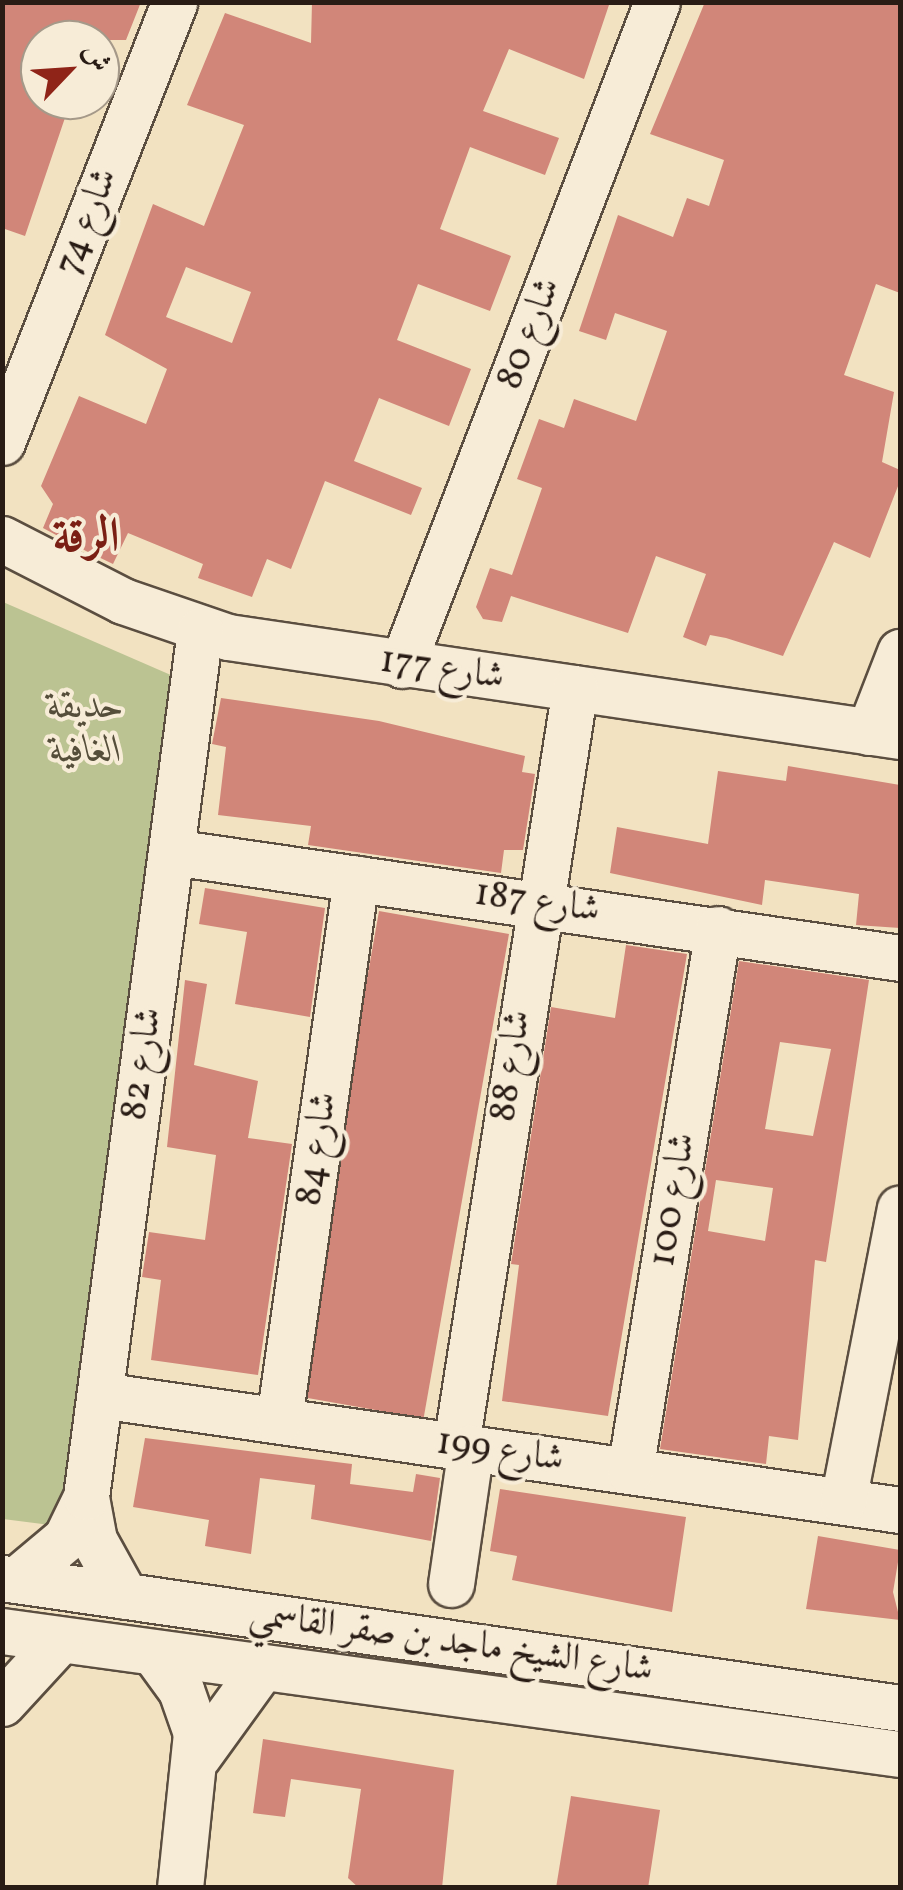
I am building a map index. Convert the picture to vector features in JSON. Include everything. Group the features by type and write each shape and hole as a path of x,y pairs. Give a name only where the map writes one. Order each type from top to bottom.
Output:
{"street":[{"name":"شارع 74","path":"2,442 174,2"},
{"name":"شارع 80","path":"402,665 658,2"},
{"name":"شارع 177","path":"2,539 200,630 402,665 885,734"},
{"name":"شارع 82","path":"126,1596 102,1560 86,1498 200,630"},
{"path":"885,734 900,652"},
{"name":"شارع 88","path":"451,1584 464,1446 575,688"},
{"name":"شارع 187","path":"172,852 718,928 900,958"},
{"name":"شارع 84","path":"280,1420 356,878"},
{"name":"شارع 100","path":"630,1472 718,928"},
{"path":"843,1501 900,1208"},
{"name":"شارع 199","path":"100,1395 900,1510"},
{"name":"شارع 82","path":"9,1579 52,1554 86,1498"},
{"name":"شارع الشيخ ماجد بن صقر القاسمي","path":"9,1579 890,1695"},
{"name":"شارع الشيخ ماجد بن صقر القاسمي","path":"2,1631 900,1754"},
{"path":"2,1703 60,1640"},
{"path":"154,1654 182,1690 198,1756 180,1888"},
{"path":"198,1756 262,1669"}],"green space":[{"name":"حديقة الغافية","path":"3,602 180,679 66,1527 3,1519"}],"building":[{"path":"2,2 141,2 126,40 120,40 120,20 20,20 20,120 64,120 25,236 2,228"},
{"path":"312,2 610,2 584,79 509,49 483,111 559,138 545,175 470,147 440,229 511,256 490,311 418,284 397,340 471,369 449,426 379,398 354,461 422,488 411,515 325,481 291,569 267,559 252,597 198,578 203,564 128,533 113,564 43,528 53,504 41,486 79,396 146,424 167,369 105,335 153,204 204,226 244,125 187,105 225,13 311,43","holes":["186,267 251,292 232,343 166,317"]},
{"path":"705,2 900,2 900,293 876,284 844,375 894,392 882,462 900,470 900,481 870,558 834,542 783,656 726,638 710,635 706,646 683,637 706,574 656,556 628,633 511,596 502,622 483,619 476,607 490,568 512,575 542,488 517,479 539,419 564,428 574,399 636,421 667,331 615,313 606,340 579,331 618,215 673,237 687,198 709,206 724,160 650,134"},
{"path":"221,698 379,721 525,756 522,772 535,774 523,850 504,850 501,873 308,845 311,826 218,815 226,747 212,744"},
{"path":"788,766 900,785 900,928 856,925 859,894 765,880 762,905 610,873 617,827 708,844 718,771 786,781"},
{"path":"205,888 325,908 310,1017 235,1004 247,932 199,924"},
{"path":"379,911 509,934 424,1418 294,1396"},
{"path":"626,945 687,954 608,1416 502,1401 519,1265 511,1264 551,1007 615,1018"},
{"path":"739,961 869,980 826,1262 815,1260 798,1440 769,1436 766,1464 660,1449","holes":["780,1042 831,1049 813,1136 765,1129","716,1180 773,1188 765,1241 708,1231"]},
{"path":"185,980 207,984 194,1065 258,1081 248,1138 292,1144 258,1375 151,1360 161,1280 142,1277 149,1232 205,1240 216,1155 167,1147"},
{"path":"145,1438 352,1464 350,1484 413,1492 416,1474 440,1478 431,1541 311,1519 315,1485 260,1478 251,1554 205,1546 209,1520 133,1507"},
{"path":"500,1489 686,1517 672,1612 512,1580 517,1556 490,1551"},
{"path":"818,1536 900,1550 893,1592 900,1620 806,1609"},
{"path":"263,1739 454,1770 442,1888 359,1888 348,1878 361,1789 291,1779 285,1817 253,1813"},
{"path":"571,1796 660,1810 648,1888 556,1888"}],"district":[{"name":"الرقة","path":"86,539"}]}
